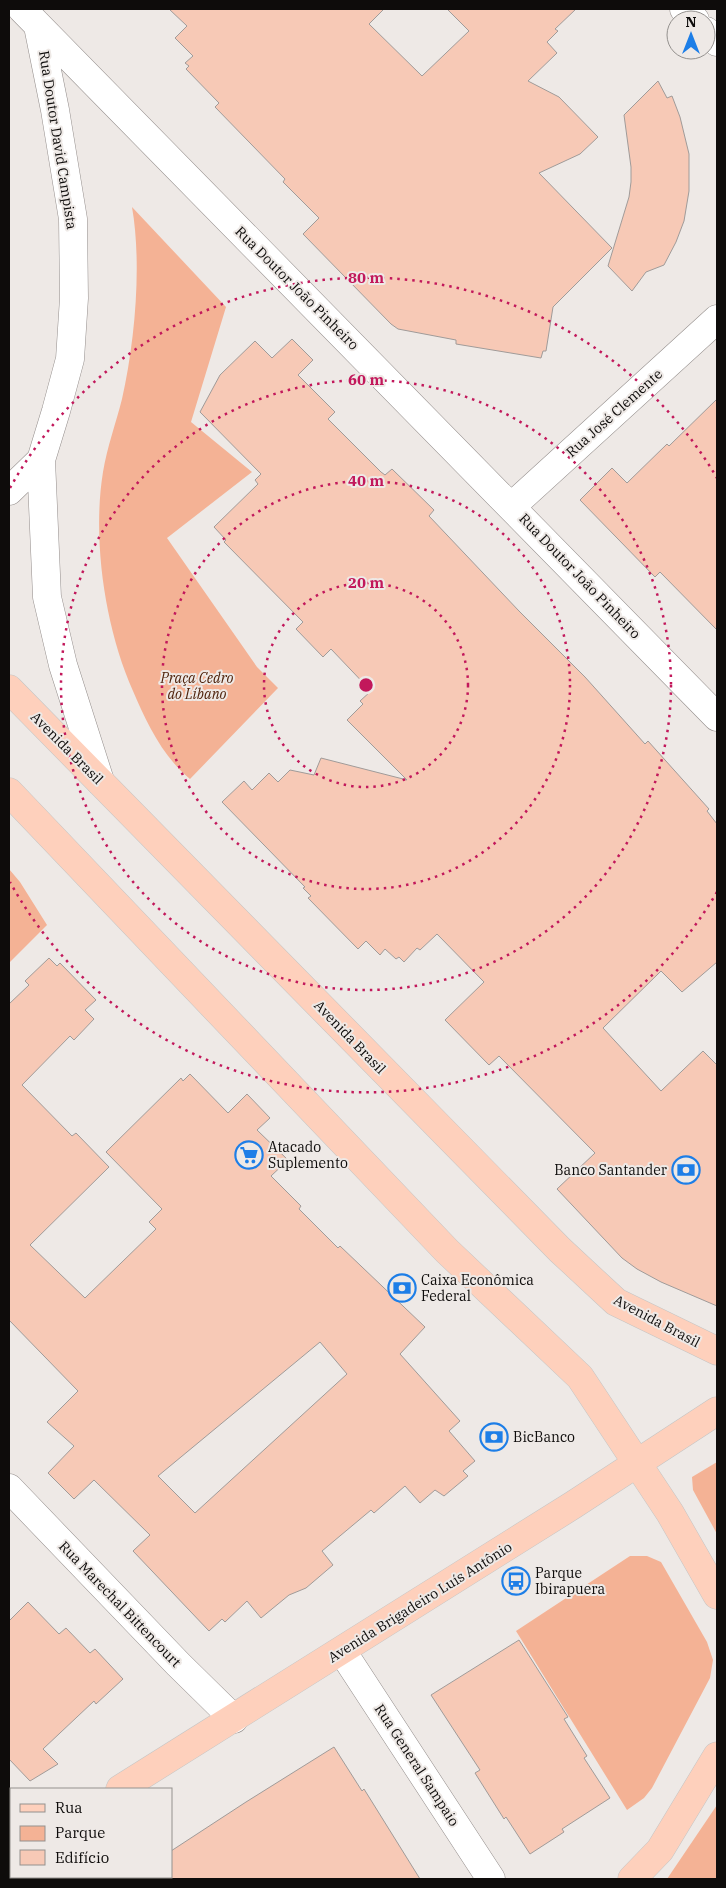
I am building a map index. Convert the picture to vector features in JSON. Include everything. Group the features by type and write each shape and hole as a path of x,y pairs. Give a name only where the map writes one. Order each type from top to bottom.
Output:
{"main road":[{"name":"Avenida Brasil","path":"9,689 504,1194 616,1302 717,1352"},
{"path":"9,792 447,1251 580,1377 670,1513 717,1595"},
{"name":"Avenida Brigadeiro Luís Antônio","path":"122,1788 342,1651 717,1411"},
{"path":"632,1879 660,1850 717,1756"}],"street":[{"name":"Rua Doutor David Campista","path":"30,17 55,110 73,219 74,288 70,359 41,460 47,597 63,665 100,781"},
{"name":"Rua Doutor João Pinheiro","path":"30,17 717,717"},
{"name":"Rua José Clemente","path":"512,506 717,319"},
{"name":"Rua Doutor David Campista","path":"9,491 41,460"},
{"name":"Rua Marechal Bittencourt","path":"9,1488 171,1657 234,1718"},
{"name":"Rua General Sampaio","path":"342,1651 491,1879"}],"green space":[{"name":"Praça Cedro do Líbano","path":"132,207 226,307 191,422 252,472 167,538 257,667 278,688 190,779 180,770 156,738 133,691 123,666 108,612 100,555 100,498 103,472 127,377 134,328 137,278"},
{"path":"9,869 20,882 47,925 9,963"},
{"path":"717,1462 717,1534 693,1490 692,1477"},
{"path":"630,1556 647,1556 661,1562 707,1642 713,1660 710,1678 652,1788 644,1798 627,1810 516,1631"},
{"path":"717,1805 717,1879 667,1879"}],"building":[{"path":"169,9 384,9 369,24 422,76 469,31 447,9 576,9 555,29 558,31 547,42 557,53 528,81 559,97 598,137 580,154 539,173 612,248 553,307 546,351 543,351 541,358 456,344 456,340 398,329 391,324 303,234 319,218 283,182 285,179 215,107 219,103 186,69 189,66 185,63 193,56 175,38 187,26"},
{"path":"658,81 667,98 672,96 680,117 689,154 689,191 684,221 664,265 646,272 632,291 608,266 629,197 631,182 631,167 624,115"},
{"path":"292,339 313,360 298,375 335,412 328,419 381,472 385,475 392,469 434,510 429,516 585,677 645,744 648,741 709,809 707,811 717,824 717,962 682,992 661,971 603,1028 661,1091 703,1051 717,1065 717,1306 661,1282 637,1269 622,1258 557,1189 595,1153 499,1056 489,1065 445,1020 484,982 437,934 420,950 417,948 404,962 399,957 396,959 385,949 380,955 366,941 358,949 308,898 311,896 303,888 305,887 222,802 244,781 252,790 269,773 278,782 290,770 314,775 321,758 407,780 347,720 363,704 360,701 371,691 331,649 323,657 296,629 303,622 224,542 226,540 214,527 258,484 255,480 261,474 200,412 220,375 255,341 272,358"},
{"path":"717,399 717,630 660,572 655,577 580,500 612,468 627,483 667,444 669,446"},
{"path":"49,958 57,966 60,963 96,1000 85,1010 94,1019 74,1040 70,1036 22,1085 72,1136 76,1133 109,1167 30,1245 85,1298 156,1229 149,1222 162,1209 106,1152 181,1078 183,1081 190,1074 228,1113 247,1094 270,1118 257,1130 288,1160 271,1176 301,1206 299,1209 338,1248 340,1246 425,1327 400,1354 460,1421 449,1431 475,1461 463,1471 468,1476 444,1496 435,1490 420,1503 405,1486 374,1513 371,1510 322,1551 333,1565 306,1588 289,1595 261,1618 247,1601 225,1622 222,1619 209,1631 133,1551 150,1535 94,1480 74,1499 48,1473 74,1446 47,1422 78,1391 9,1320 9,1004 29,985 25,981","holes":["320,1342 347,1374 195,1513 158,1476"]},
{"path":"28,1602 59,1634 66,1628 90,1653 95,1649 123,1679 96,1704 94,1701 43,1749 58,1764 30,1781 9,1759 9,1621"},
{"path":"519,1640 568,1717 564,1719 587,1756 584,1758 610,1798 562,1829 564,1832 530,1854 506,1817 504,1819 475,1773 480,1770 431,1695"},
{"path":"334,1747 362,1791 364,1789 420,1879 171,1879 172,1850"}],"place":[{"name":"Atacado Suplemento","path":"249,1155"},
{"name":"Banco Santander","path":"686,1170"},
{"name":"Caixa Econômica Federal","path":"402,1288"},
{"name":"BicBanco","path":"494,1437"},
{"name":"Parque Ibirapuera","path":"516,1581"}]}
